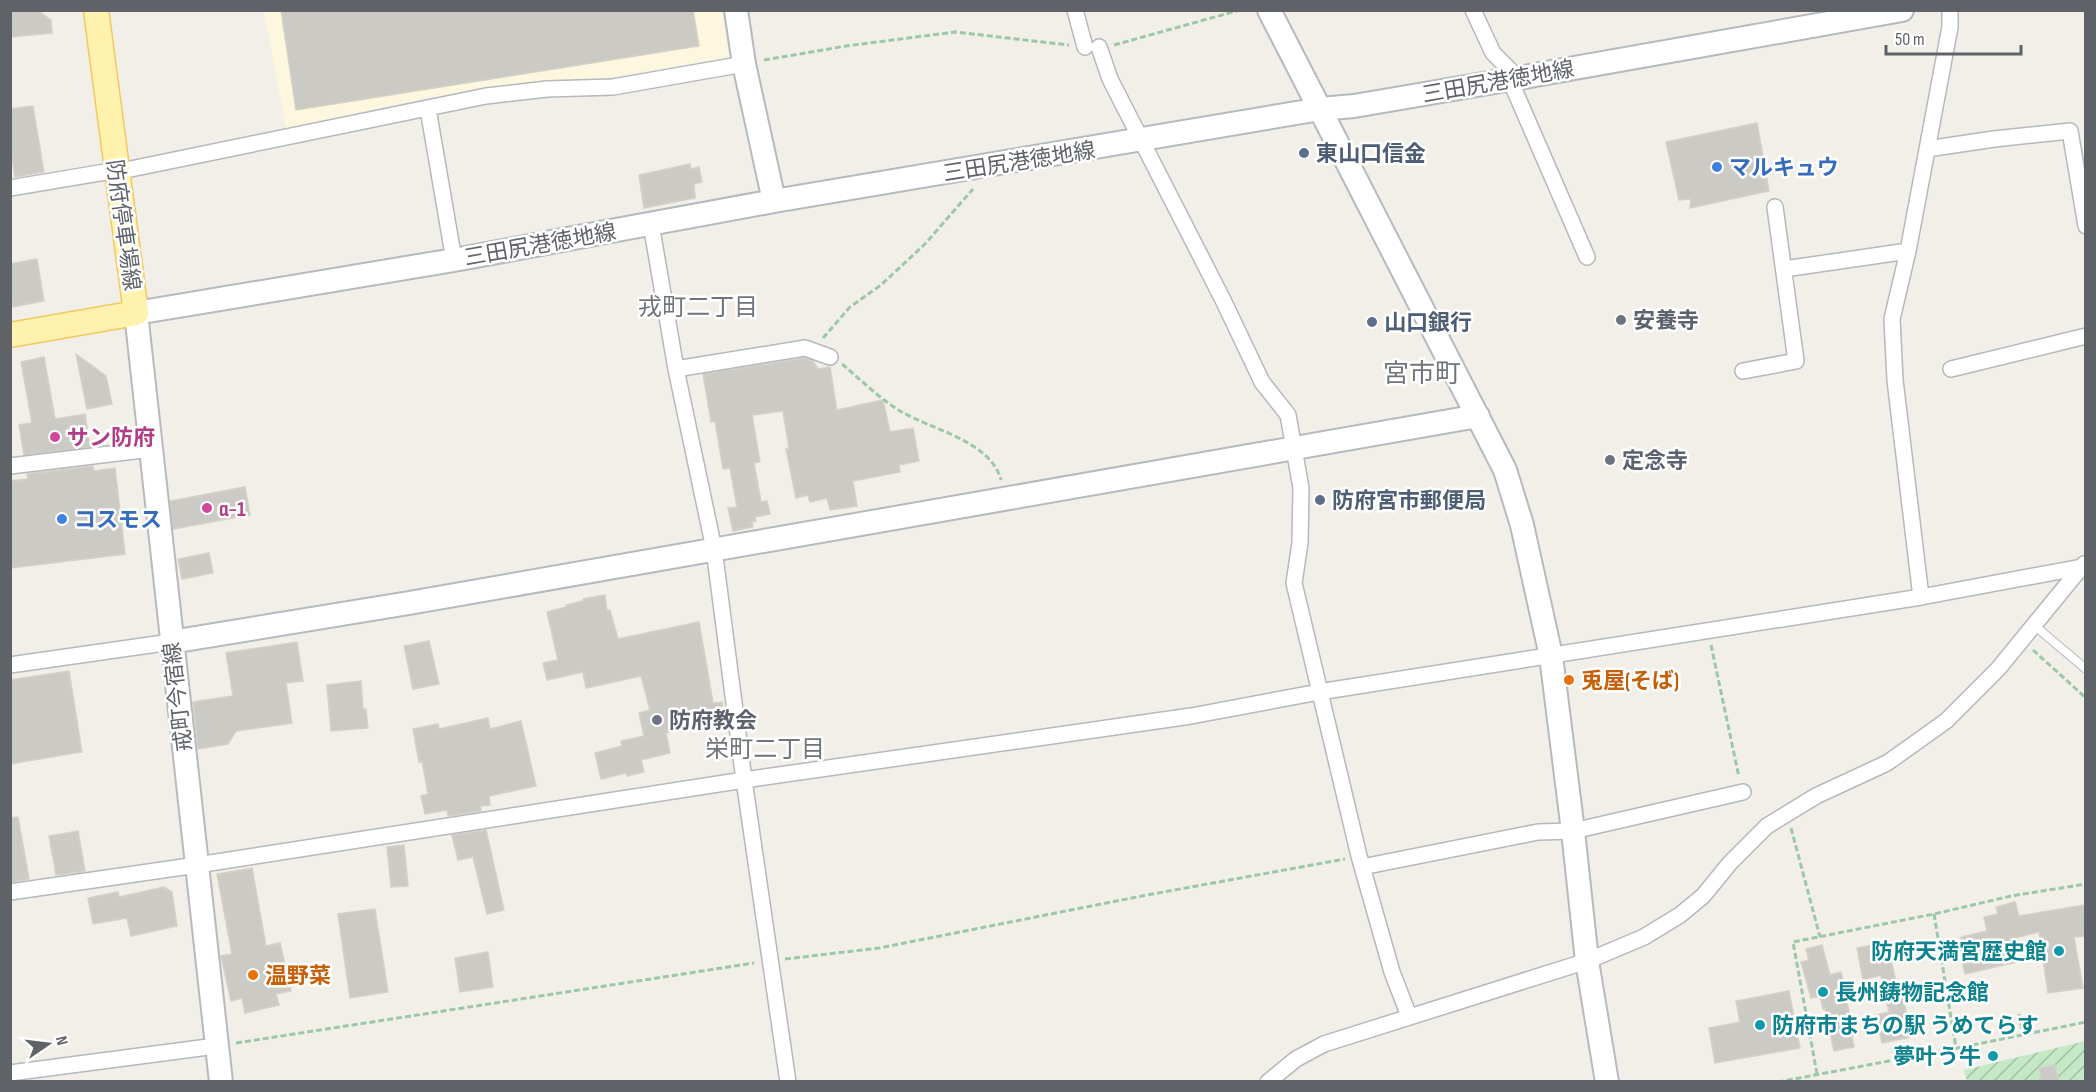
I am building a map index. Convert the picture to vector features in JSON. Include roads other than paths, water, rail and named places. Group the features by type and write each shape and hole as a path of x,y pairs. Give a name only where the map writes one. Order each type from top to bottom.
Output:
{"main road":[{"name":"防府停車場線","path":"10,335 136,313 110,172 96,10"}],"street":[{"path":"736,10 744,63 774,201"},
{"path":"1076,10 1092,47 1223,300 1262,382 1288,415 1301,488 1300,543 1294,583 1360,862 1392,972 1409,1016"},
{"path":"1269,10 1478,416 1505,470 1512,492 1551,656 1574,831 1587,961 1606,1082"},
{"path":"1473,10 1493,53 1514,79 1587,257"},
{"name":"三田尻港徳地線","path":"136,313 454,260 774,201 1141,141 1320,109 1354,106 1514,79 1902,10"},
{"path":"1922,597 1892,343 1892,320 1908,251 1950,27 1950,10"},
{"path":"10,188 110,172 486,96 613,87 744,63"},
{"path":"428,109 454,260"},
{"path":"1927,149 2070,131 2085,226"},
{"path":"1743,371 1796,361 1775,207"},
{"path":"651,224 676,369 714,549 744,780 788,1082"},
{"path":"1784,269 1908,251"},
{"name":"戒町今宿線","path":"136,313 221,1082"},
{"path":"1951,369 2085,336"},
{"path":"676,369 805,348 830,357"},
{"path":"10,665 171,642 409,603 1478,416"},
{"path":"10,466 151,449"},
{"path":"10,892 744,780 1191,716 1319,692 1922,597 2084,564"},
{"path":"1268,1082 1296,1059 1324,1044 1587,961 1644,937 1680,915 1703,897 1730,863 1767,826 1816,796 1887,762 1946,721 1998,669 2084,564"},
{"path":"1360,862 1538,832 1574,831 1743,792"},
{"path":"10,1073 216,1046"}],"lane":[{"path":"2035,626 2085,669"}],"place":[{"name":"東山口信金","path":"1304,153"},
{"name":"マルキュウ","path":"1717,167"},
{"name":"安養寺","path":"1621,320"},
{"name":"山口銀行","path":"1372,322"},
{"name":"サン防府","path":"55,437"},
{"name":"定念寺","path":"1610,460"},
{"name":"防府宮市郵便局","path":"1320,500"},
{"name":"α-1","path":"207,508"},
{"name":"コスモス","path":"62,519"},
{"name":"兎屋(そば)","path":"1569,680"},
{"name":"防府教会","path":"657,720"},
{"name":"防府天満宮歴史館","path":"2059,951"},
{"name":"温野菜","path":"253,975"},
{"name":"長州鋳物記念館","path":"1823,992"},
{"name":"防府市まちの駅 うめてらす","path":"1760,1025"},
{"name":"夢叶う牛","path":"1993,1056"}],"district":[{"name":"戎町二丁目","path":"698,307"},
{"name":"宮市町","path":"1422,373"},
{"name":"栄町二丁目","path":"765,749"}]}
